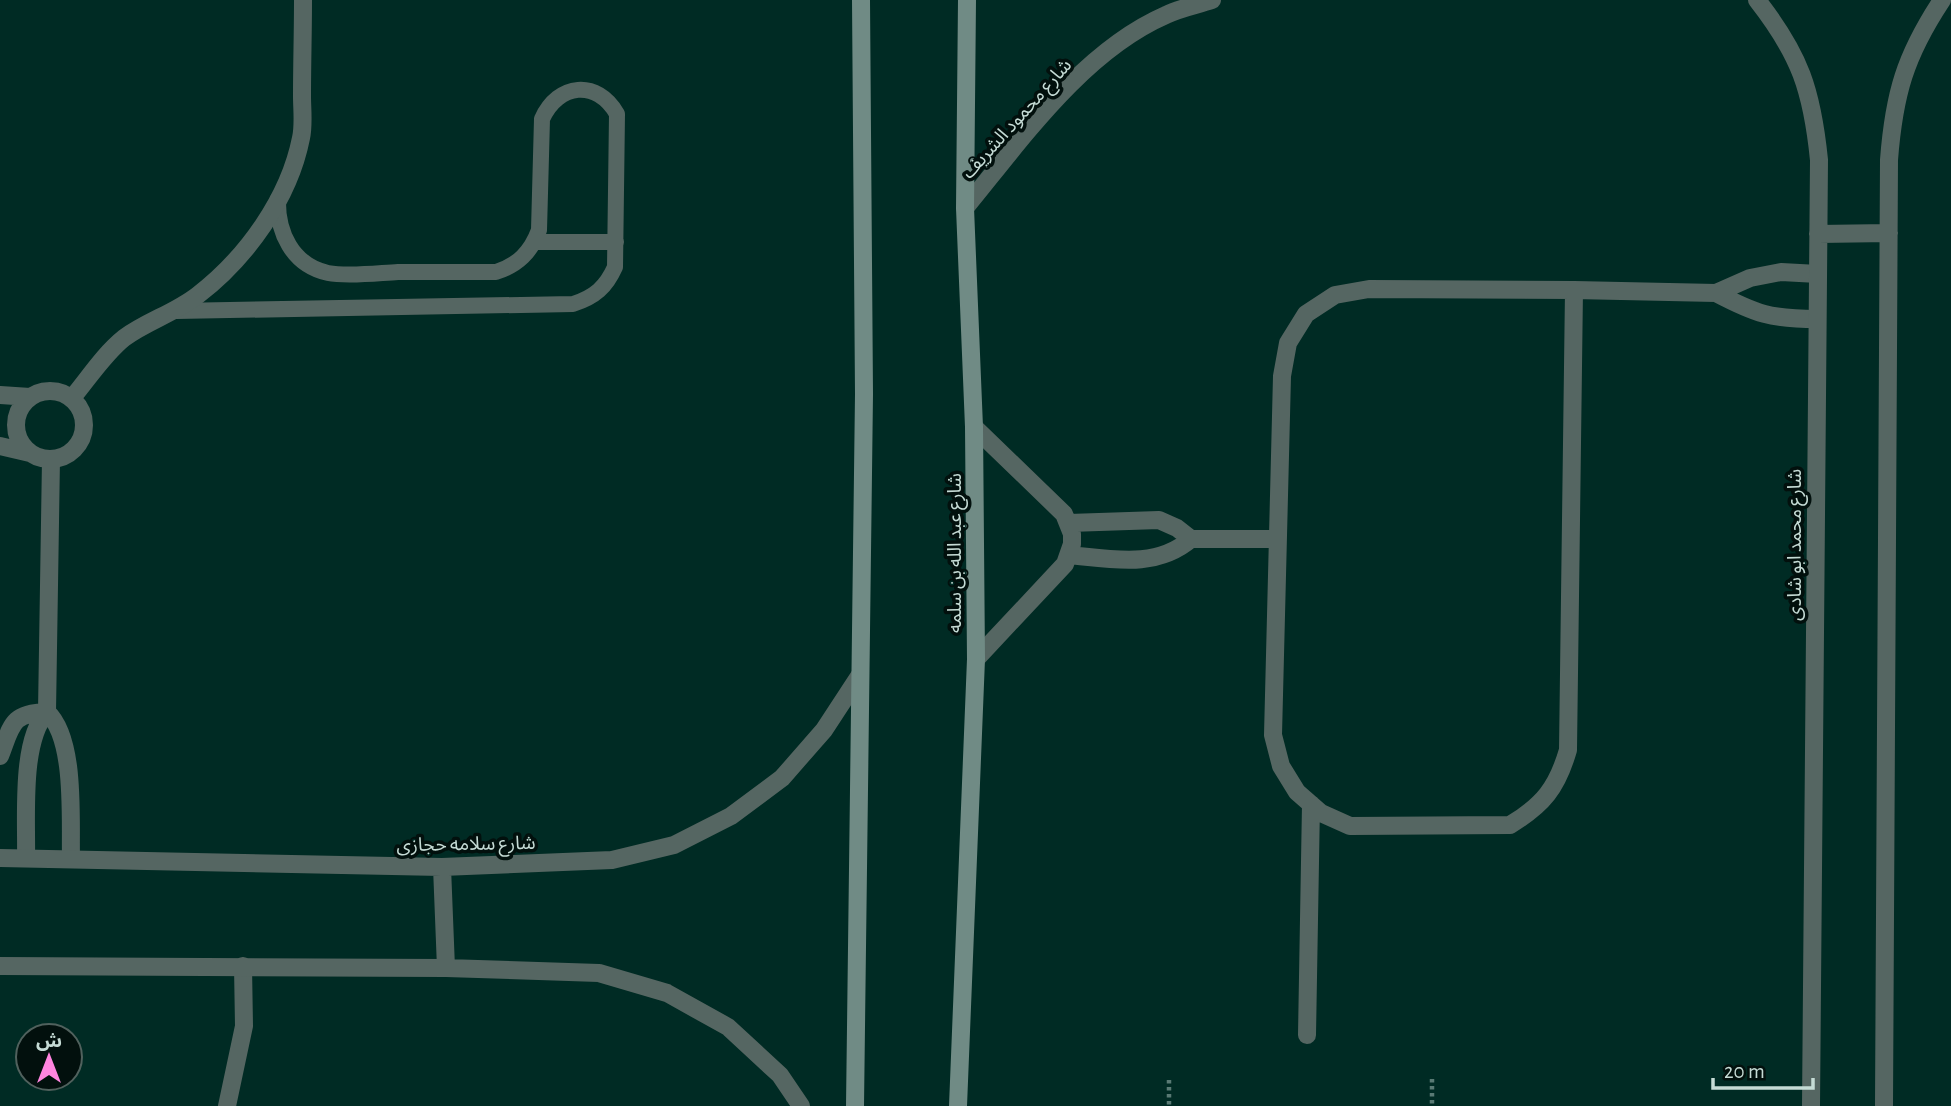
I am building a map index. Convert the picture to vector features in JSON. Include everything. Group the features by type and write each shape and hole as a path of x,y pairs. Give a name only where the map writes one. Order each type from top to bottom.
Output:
{"main road":[{"path":"855,1106 864,394 861,0"},
{"name":"شارع عبد الله بن سلمه","path":"962,1104 976,659 974,428 965,208 967,0"}],"street":[{"path":"72,398 122,340 139,328 176,311 214,282 261,228 278,199 292,169 302,136 303,0"},
{"name":"شارع محمود الشريف","path":"965,208 1049,106 1088,68 1122,40 1165,15 1212,0"},
{"name":"شارع محمد ابو شادى","path":"1757,0 1779,29 1801,69 1814,113 1819,160 1811,1106"},
{"path":"1884,1106 1889,160 1893,115 1908,61 1922,30 1942,0"},
{"path":"1818,234 1889,233"},
{"path":"1574,290 1568,750 1561,774 1541,803 1510,825 1350,826 1321,813 1297,792 1280,766 1273,735 1282,376 1288,343 1306,314 1335,295 1369,289 1574,290 1716,293 1750,278 1781,272 1818,274"},
{"path":"1716,293 1749,311 1782,319 1817,319"},
{"path":"0,446 51,459 71,452 83,436 83,415 72,398 62,392 40,392 22,405 16,426 18,437 24,447 33,454"},
{"path":"0,395 30,397"},
{"path":"974,428 1057,506 1069,523 1072,544 1065,564 976,659"},
{"path":"26,858 30,762 35,733 47,712 51,459"},
{"path":"1069,523 1159,520 1192,539 1277,539"},
{"path":"1069,555 1125,561 1163,557 1179,550 1192,539"},
{"name":"شارع سلامه حجازى","path":"0,858 442,867 612,860 674,845 732,817 782,778 824,730 860,674"},
{"path":"0,756 13,724 19,717 28,712 47,712 56,720 66,754 71,858"},
{"path":"1307,1035 1311,804"},
{"path":"442,867 446,968"},
{"path":"0,966 446,968 599,973 667,993 728,1027 780,1074 801,1106"},
{"path":"228,1106 244,1026 243,966"}],"lane":[{"path":"176,311 573,304 587,299 599,292 609,281 615,267 617,114 603,97 583,90 569,91 557,97 547,107 542,119 540,217 535,242 518,262 496,272 329,273 301,259 289,247 281,232 278,199"},
{"path":"535,242 616,242"}],"path":[{"path":"1432,1079 1432,1106"},
{"path":"1169,1080 1169,1106"}]}
